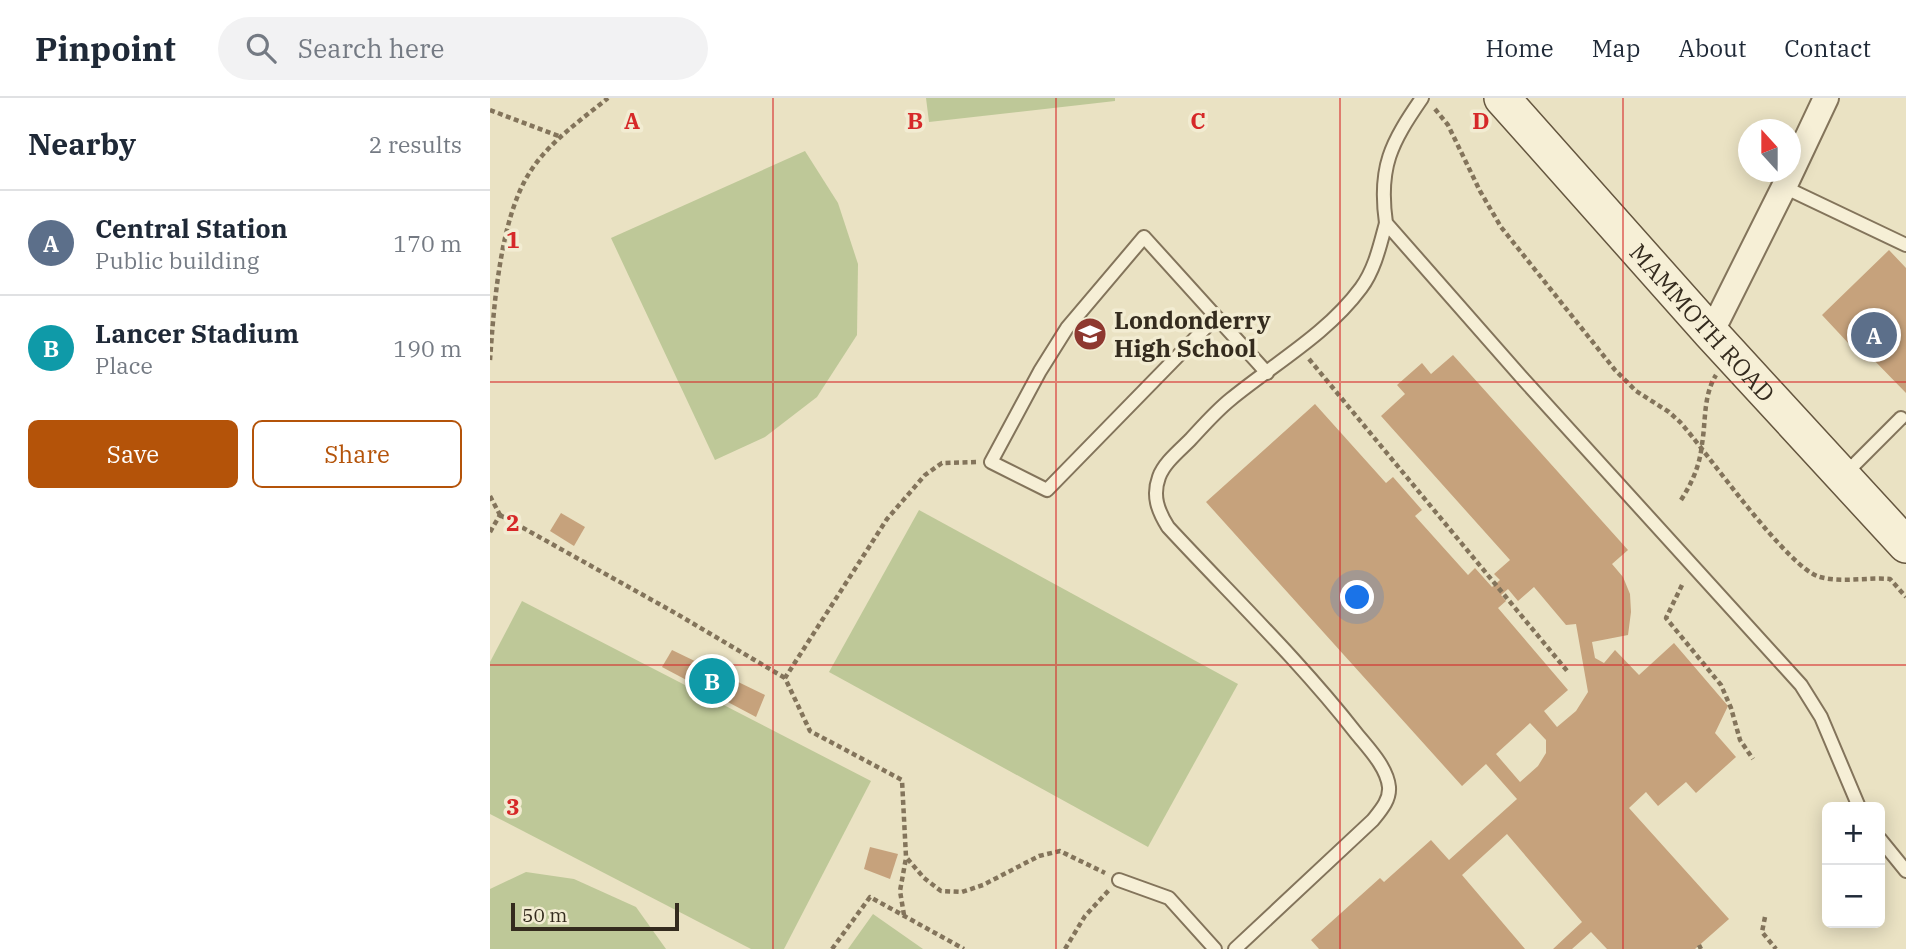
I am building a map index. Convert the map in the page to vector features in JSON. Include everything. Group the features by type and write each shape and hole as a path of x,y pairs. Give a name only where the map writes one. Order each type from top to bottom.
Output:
{"main road":[{"name":"MAMMOTH ROAD","path":"1502,98 1711,333 1906,545"}],"street":[{"path":"1711,333 1826,98"}],"lane":[{"path":"1235,949 1373,820 1387,801 1389,788 1386,774 1330,700 1168,527 1158,512 1156,492 1159,476 1169,462 1222,408 1299,348 1337,314 1362,286 1374,263 1386,223 1384,204 1390,149 1422,98"},
{"path":"1784,187 1906,245"},
{"path":"1386,223 1542,400 1801,685 1821,716 1857,802"},
{"path":"1215,317 1047,490 991,462 1040,371 1067,328 1144,237 1267,373"},
{"path":"1843,476 1901,418"},
{"path":"1885,845 1906,871"},
{"path":"1119,880 1169,898 1214,949"}],"path":[{"path":"490,360 503,252 515,203 530,172 561,137 608,98"},
{"path":"1435,109 1448,125 1501,227 1615,370 1636,391 1669,412 1702,447 1782,546 1818,577 1890,579 1906,597"},
{"path":"490,110 561,137"},
{"path":"1299,348 1568,672"},
{"path":"1681,500 1697,471 1708,388 1716,375"},
{"path":"785,678 887,519 925,475 942,463 991,462"},
{"path":"490,496 500,515 785,678 810,731 901,780 906,857 900,891 904,916"},
{"path":"490,533 500,515"},
{"path":"1682,585 1666,618 1721,685 1740,740 1753,759"},
{"path":"906,857 924,878 941,891 962,892 983,886 1039,856 1060,851 1119,880 1085,916 1065,949"},
{"path":"832,949 870,897 964,949"},
{"path":"1765,916 1762,932 1776,949"}],"green space":[{"path":"926,98 1115,98 1115,101 929,122"},
{"path":"805,151 838,203 858,264 857,335 817,397 765,437 715,460 611,238"},
{"path":"919,510 1238,684 1148,847 829,672"},
{"path":"522,601 871,781 784,949 751,949 490,814 490,662"},
{"path":"526,872 574,879 636,907 666,949 490,949 490,889"},
{"path":"873,914 923,949 848,949"}],"building":[{"path":"1889,250 1906,268 1906,393 1870,356 1865,361 1822,315"},
{"path":"1453,355 1628,550 1612,564 1623,577 1630,594 1628,635 1592,642 1595,658 1604,663 1615,650 1639,675 1674,643 1728,706 1715,733 1736,757 1696,793 1686,782 1658,806 1646,792 1629,808 1729,919 1695,949 1607,949 1591,932 1572,949 1553,949 1582,922 1507,834 1462,875 1525,949 1319,949 1311,940 1380,878 1384,882 1431,840 1449,860 1517,799 1486,764 1462,786 1206,502 1315,404 1386,483 1393,477 1422,510 1415,516 1468,575 1475,568 1492,587 1500,580 1494,574 1510,560 1381,416 1405,394 1397,385 1422,363 1431,374","holes":["1534,587 1566,625 1576,624 1588,692 1576,711 1557,727 1544,711 1568,690 1498,608 1506,601 1501,595 1508,589 1518,601","1530,723 1546,740 1546,753 1538,766 1520,782 1496,754"]},
{"path":"561,513 585,527 574,546 550,531"},
{"path":"672,650 765,695 756,717 662,667"},
{"path":"870,847 898,854 890,879 864,869"}],"place":[{"name":"Londonderry High School","path":"1090,334"},
{"name":"Central Station","path":"1874,335"},
{"name":"Lancer Stadium","path":"712,681"}]}
